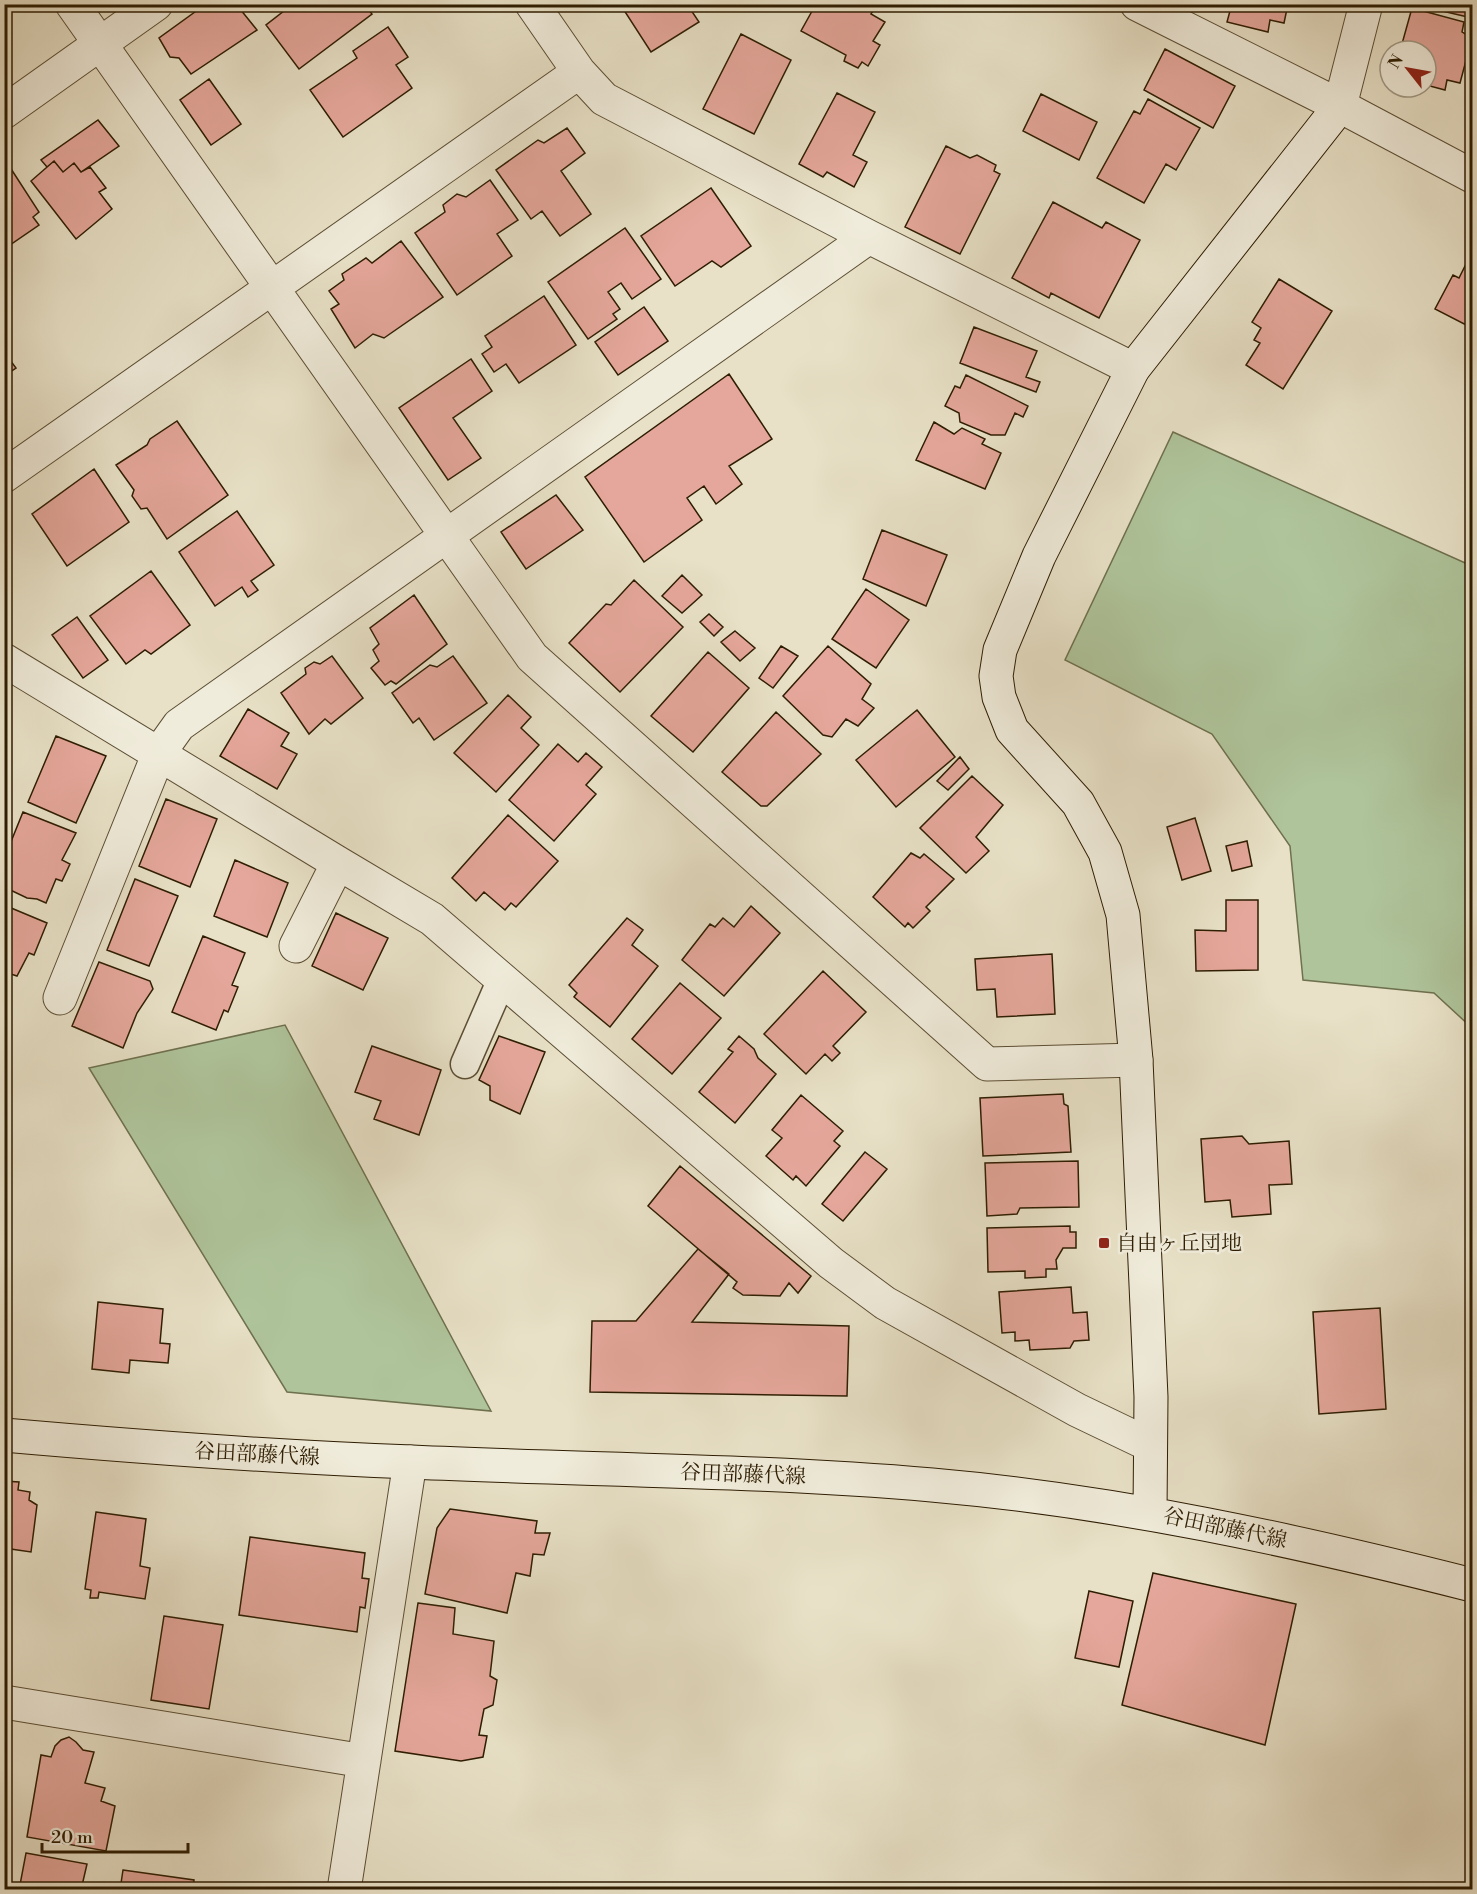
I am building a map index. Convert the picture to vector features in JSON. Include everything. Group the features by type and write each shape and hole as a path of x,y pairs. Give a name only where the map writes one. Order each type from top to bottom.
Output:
{"street":[{"path":"72,4 532,657 987,1064 1136,1060"},
{"path":"4,112 156,4"},
{"path":"532,4 579,72 604,99 869,237 1133,369"},
{"path":"1137,4 1473,176"},
{"path":"1150,1512 1150,1397 1136,1060 1123,915 1105,852 1078,803 1012,730 999,698 996,676 1000,650 1039,556 1133,369 1340,106 1366,4"},
{"path":"4,476 579,72"},
{"path":"60,998 159,753 179,725 869,237"},
{"path":"4,660 432,919 831,1263 885,1303 1077,1410 1150,1445"},
{"path":"296,946 338,863"},
{"name":"谷田部藤代線","path":"4,1435 163,1449 410,1462 799,1476 911,1483 1044,1497 1150,1512 1346,1554 1473,1585"},
{"path":"344,1890 410,1462"},
{"path":"4,1702 364,1761"}],"lane":[{"path":"465,1064 502,979"}],"green space":[{"path":"1173,432 1472,566 1472,1028 1434,993 1303,980 1290,846 1212,734 1065,660"},
{"path":"285,1025 491,1411 287,1392 89,1068"}],"building":[{"path":"4,4 15,4 16,7 4,15"},
{"path":"206,4 236,4 257,30 191,74 179,58 170,57 159,38"},
{"path":"293,4 364,4 372,14 299,69 266,25"},
{"path":"620,4 687,4 699,22 651,52"},
{"path":"816,4 877,4 871,14 885,22 873,41 880,45 868,66 862,62 858,68 844,61 846,55 801,31"},
{"path":"1225,4 1288,4 1284,23 1270,20 1268,32 1227,22 1230,11 1224,8"},
{"path":"1444,4 1472,4 1472,18 1442,11"},
{"path":"1412,8 1464,22 1462,32 1472,38 1460,83 1447,80 1445,90 1438,88 1438,39 1403,39"},
{"path":"388,27 408,57 396,65 412,88 343,137 310,90 357,58 353,51"},
{"path":"741,34 791,60 754,134 703,109"},
{"path":"1165,49 1235,86 1213,128 1144,90"},
{"path":"209,79 241,124 211,145 180,100"},
{"path":"837,93 875,112 853,155 867,162 854,187 827,172 823,177 799,164"},
{"path":"1041,94 1097,122 1079,160 1023,131"},
{"path":"1148,99 1200,128 1176,170 1166,164 1144,203 1097,178 1134,111 1140,114"},
{"path":"98,120 119,146 81,172 74,163 63,172 54,161 47,167 41,160"},
{"path":"567,128 585,153 561,171 591,214 560,236 542,211 531,219 496,170 538,140 544,143"},
{"path":"946,146 970,158 977,155 996,165 994,171 1000,174 960,254 905,227"},
{"path":"4,158 39,212 33,217 39,225 4,249"},
{"path":"54,161 63,172 74,163 81,172 90,167 106,188 99,192 112,209 76,239 31,181"},
{"path":"490,180 518,220 497,234 512,256 457,295 415,233 445,212 443,205 457,194 466,197"},
{"path":"711,188 751,246 721,267 712,261 675,286 641,236"},
{"path":"1053,202 1102,228 1106,222 1140,240 1099,318 1051,293 1049,298 1012,278"},
{"path":"625,228 661,279 632,299 621,283 608,292 620,309 613,314 617,319 588,339 548,282"},
{"path":"401,241 443,297 384,338 373,334 355,348 331,309 339,304 329,291 344,280 342,274 366,258 372,263"},
{"path":"1472,252 1472,328 1435,309 1453,275 1459,278"},
{"path":"1279,279 1332,311 1283,389 1246,365 1260,343 1254,340 1261,328 1252,322"},
{"path":"544,296 576,345 519,383 506,364 494,372 482,354 492,347 485,336"},
{"path":"644,307 668,341 618,375 595,342"},
{"path":"974,327 1037,351 1026,377 1040,382 1036,392 960,363"},
{"path":"4,352 16,368 4,376"},
{"path":"471,359 492,391 453,418 481,458 448,480 399,408"},
{"path":"729,374 772,439 729,466 742,484 716,504 704,486 687,498 702,520 644,562 585,477"},
{"path":"966,375 1028,406 1023,417 1015,413 1005,435 991,435 960,422 959,413 945,406 955,386 960,388"},
{"path":"177,421 228,495 167,539 147,508 141,509 132,496 134,490 116,465 147,445 150,439"},
{"path":"934,422 954,434 962,428 985,439 982,444 1001,453 985,489 916,460"},
{"path":"94,469 129,522 67,566 32,514"},
{"path":"556,495 583,530 526,569 501,532"},
{"path":"237,511 274,565 251,581 258,590 248,597 242,587 215,606 179,552"},
{"path":"882,530 947,555 926,606 863,579"},
{"path":"151,571 190,625 151,654 145,650 126,664 90,616"},
{"path":"682,575 702,595 682,613 662,596"},
{"path":"634,580 683,627 620,692 569,643 606,604 611,605"},
{"path":"866,589 909,620 876,668 832,639"},
{"path":"414,595 447,644 396,684 391,681 385,685 371,668 379,661 373,650 379,644 370,628"},
{"path":"709,614 723,627 714,636 700,622"},
{"path":"77,617 108,660 83,678 52,635"},
{"path":"735,631 755,648 740,661 721,642"},
{"path":"781,646 798,656 773,688 759,678"},
{"path":"828,646 871,684 862,699 874,708 858,726 846,719 832,737 823,735 783,696"},
{"path":"708,652 749,688 693,752 651,716"},
{"path":"332,656 363,698 331,724 325,719 309,734 281,693 306,674 305,668 314,662 320,664"},
{"path":"453,656 487,703 434,740 419,718 413,723 392,693 430,665 437,667"},
{"path":"508,695 531,717 521,728 539,745 496,792 454,753"},
{"path":"248,709 289,733 281,746 297,754 277,789 220,756"},
{"path":"917,710 955,757 896,807 856,760"},
{"path":"776,712 821,754 767,806 761,806 722,772"},
{"path":"56,736 106,756 76,823 28,802"},
{"path":"558,744 578,762 586,753 602,767 586,785 596,794 554,841 509,800"},
{"path":"960,757 969,769 948,790 937,781"},
{"path":"972,776 1003,805 976,837 989,851 966,873 920,828"},
{"path":"166,799 217,819 190,887 139,866"},
{"path":"23,812 76,833 62,860 70,864 62,881 56,879 46,903 27,898 4,887 4,859"},
{"path":"508,815 558,861 516,907 511,903 505,910 484,892 476,901 452,878"},
{"path":"1195,818 1211,871 1182,880 1167,827"},
{"path":"1247,841 1252,866 1232,871 1226,846"},
{"path":"911,853 920,858 924,854 954,879 926,907 930,911 913,928 908,923 905,927 873,897"},
{"path":"235,860 288,883 267,937 214,916"},
{"path":"135,879 178,896 149,966 107,950"},
{"path":"1226,900 1258,900 1258,970 1196,971 1195,930 1226,931"},
{"path":"4,905 47,923 34,955 29,953 17,976 8,973 4,976"},
{"path":"751,906 780,933 724,996 682,960 710,924 715,927 723,918 734,927"},
{"path":"336,913 388,938 363,990 312,966"},
{"path":"627,918 643,930 632,945 658,966 610,1027 574,997 577,993 569,985"},
{"path":"203,936 245,953 232,985 238,987 228,1012 224,1010 216,1030 172,1012"},
{"path":"1052,954 1055,1014 997,1017 995,989 977,990 975,959"},
{"path":"99,962 150,981 153,989 137,1013 123,1048 72,1026"},
{"path":"823,971 866,1012 833,1046 840,1053 832,1061 825,1054 806,1074 764,1034"},
{"path":"680,983 721,1018 672,1074 632,1039"},
{"path":"499,1036 545,1052 520,1114 490,1100 490,1086 479,1080"},
{"path":"739,1036 776,1074 735,1123 699,1092 733,1052 728,1049"},
{"path":"372,1046 441,1070 419,1135 374,1119 381,1101 355,1092"},
{"path":"1063,1094 1064,1104 1068,1106 1071,1152 983,1156 980,1098"},
{"path":"801,1095 843,1131 834,1141 840,1146 806,1186 796,1176 793,1180 766,1156 782,1138 772,1130"},
{"path":"1242,1136 1249,1144 1289,1141 1292,1184 1269,1185 1271,1214 1232,1217 1230,1200 1205,1202 1201,1139"},
{"path":"865,1152 887,1169 843,1221 822,1204"},
{"path":"1078,1161 1079,1207 1020,1208 1017,1214 987,1216 985,1163"},
{"path":"680,1166 811,1276 798,1293 789,1283 780,1296 743,1295 733,1288 737,1282 648,1206"},
{"path":"1070,1226 1070,1232 1076,1232 1076,1248 1063,1248 1056,1260 1057,1269 1046,1269 1046,1277 1025,1278 1025,1271 988,1272 987,1228"},
{"path":"698,1249 729,1274 692,1322 849,1326 847,1396 590,1392 592,1321 636,1321"},
{"path":"1071,1287 1073,1313 1087,1312 1089,1340 1074,1341 1070,1348 1030,1350 1029,1340 1015,1341 1015,1332 1002,1333 999,1292"},
{"path":"98,1302 163,1309 160,1343 170,1344 168,1363 130,1360 129,1373 92,1369"},
{"path":"1380,1308 1386,1409 1319,1414 1313,1312"},
{"path":"4,1481 19,1482 18,1490 30,1492 29,1500 37,1505 31,1552 4,1548"},
{"path":"450,1509 537,1521 535,1533 550,1533 544,1555 533,1554 530,1576 516,1573 507,1613 425,1594 437,1528"},
{"path":"96,1512 146,1519 140,1566 150,1568 145,1599 99,1592 98,1598 90,1598 91,1590 85,1589"},
{"path":"250,1537 365,1553 362,1578 369,1579 365,1608 360,1607 357,1632 239,1615"},
{"path":"1153,1573 1296,1604 1265,1745 1122,1705"},
{"path":"1089,1591 1133,1601 1119,1667 1075,1658"},
{"path":"418,1603 455,1608 453,1634 494,1641 490,1676 497,1680 493,1705 484,1709 479,1735 487,1736 483,1757 461,1761 395,1751"},
{"path":"164,1616 223,1625 209,1709 151,1700"},
{"path":"69,1737 83,1750 94,1752 85,1783 105,1788 101,1801 115,1806 106,1851 27,1837 41,1755 51,1757 55,1746 61,1740"},
{"path":"26,1853 87,1864 81,1890 19,1890"},
{"path":"123,1870 194,1880 193,1890 120,1890"}],"place":[{"name":"自由ヶ丘団地","path":"1104,1243"}]}
